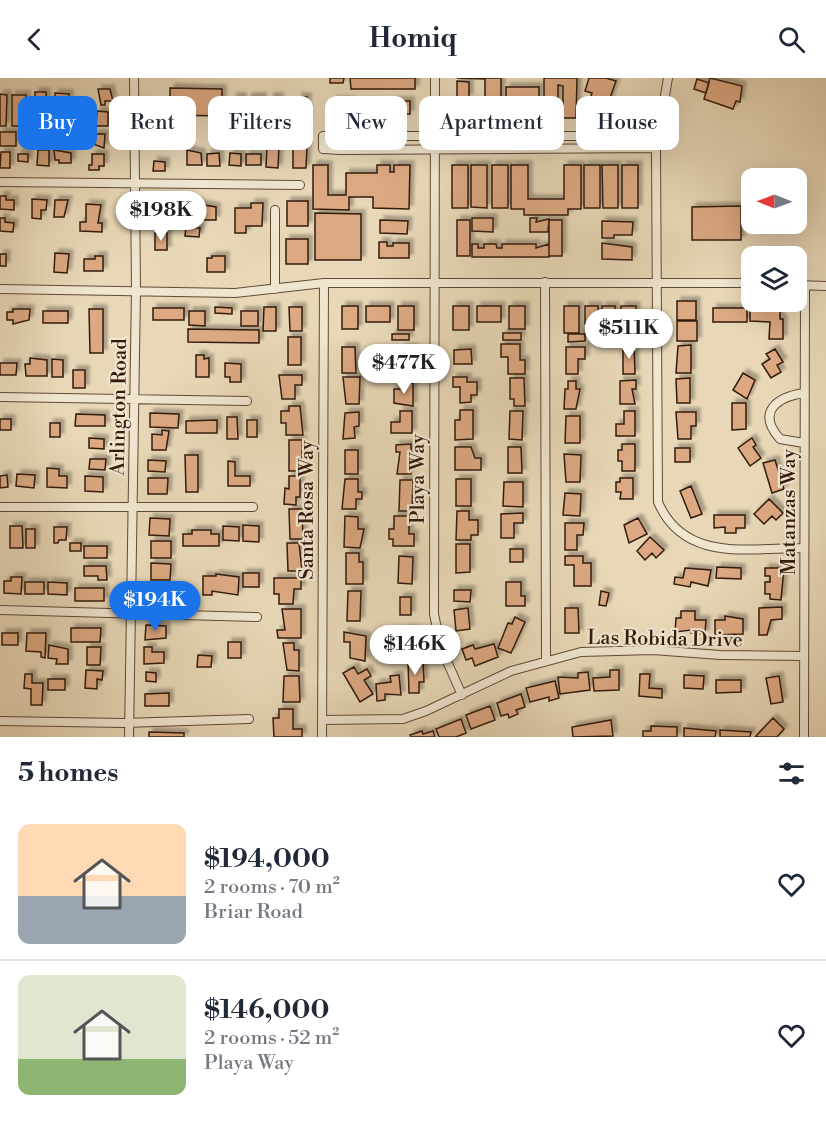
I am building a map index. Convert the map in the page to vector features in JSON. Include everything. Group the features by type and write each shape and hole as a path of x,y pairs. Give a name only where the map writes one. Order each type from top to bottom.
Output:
{"street":[{"name":"Arlington Road","path":"129,737 136,290 135,78"},
{"name":"Playa Way","path":"435,78 435,96"},
{"path":"665,96 668,78"},
{"path":"419,136 323,136 323,149 419,148"},
{"path":"564,147 576,147"},
{"name":"Playa Way","path":"435,150 434,614 441,648 462,695"},
{"path":"656,150 656,485 658,502 664,518 675,531 704,546 804,548"},
{"path":"0,182 300,185"},
{"path":"275,210 275,289"},
{"path":"545,282 546,661"},
{"path":"0,289 235,293 324,283 741,283"},
{"name":"Santa Rosa Way","path":"322,737 324,283"},
{"path":"807,286 826,286"},
{"name":"Matanzas Way","path":"802,312 804,393 804,737"},
{"path":"804,393 786,395 776,401 771,411 770,422 780,439 804,443"},
{"path":"0,397 247,401"},
{"path":"0,507 253,507"},
{"path":"0,610 257,617"},
{"name":"Las Robida Drive","path":"322,720 403,718 462,695 511,671 581,652 612,650 804,656"},
{"path":"0,721 129,722 249,719"}],"building":[{"path":"330,78 344,78 343,83 330,83"},
{"path":"350,78 415,78 415,89 351,89"},
{"path":"457,78 501,78 501,96 485,96 485,79"},
{"path":"544,78 577,78 576,118 564,118 563,86 558,85 558,96 544,96"},
{"path":"589,78 606,78 616,81 611,96 591,96 592,93 585,91"},
{"path":"710,78 742,86 740,102 736,101 733,109 704,99"},
{"path":"697,79 709,83 706,93 694,89"},
{"path":"457,81 469,82 469,96 457,96"},
{"path":"506,87 539,87 539,96 506,96"},
{"path":"170,88 222,89 222,96 208,96 208,116 196,116 196,96 170,96"},
{"path":"98,89 110,89 112,96 109,96 109,101 101,105"},
{"path":"35,92 46,92 46,96 35,96"},
{"path":"55,93 69,94 69,96 55,96"},
{"path":"0,94 7,95 6,126 0,126"},
{"path":"12,95 26,95 18,96 18,126 12,126"},
{"path":"407,101 410,101 410,114 407,114"},
{"path":"97,111 108,112 108,126 97,126"},
{"path":"0,132 16,132 16,146 0,146"},
{"path":"97,134 105,134 104,148 97,145"},
{"path":"38,150 49,150 49,166 37,165"},
{"path":"54,150 71,153 71,163 59,163 59,160 55,160"},
{"path":"187,150 201,153 202,165 187,165"},
{"path":"267,150 279,150 278,168 266,167"},
{"path":"293,150 307,150 306,168 293,168"},
{"path":"1,152 10,152 10,168 0,168"},
{"path":"219,153 220,166 207,166 207,154"},
{"path":"230,153 241,154 241,166 229,165"},
{"path":"18,154 28,154 28,162 18,161"},
{"path":"92,154 104,154 104,166 99,166 99,170 89,170 89,165 92,165"},
{"path":"246,154 261,154 261,165 246,165"},
{"path":"154,161 165,162 165,171 153,171"},
{"path":"313,165 328,165 328,195 346,195 346,173 377,173 377,165 390,165 390,172 394,172 394,165 410,165 409,209 373,208 373,197 349,197 349,210 313,209"},
{"path":"452,165 468,165 468,208 452,208"},
{"path":"471,165 487,165 487,208 471,207"},
{"path":"492,165 508,165 508,208 492,208"},
{"path":"511,165 528,165 528,199 564,199 564,165 581,165 581,209 568,209 568,215 524,215 524,209 511,209"},
{"path":"584,165 600,165 600,208 584,208"},
{"path":"602,165 618,165 618,208 603,208"},
{"path":"622,165 638,165 638,208 622,208"},
{"path":"0,196 6,196 6,200 14,200 14,210 0,209"},
{"path":"32,199 47,200 46,210 41,210 41,219 32,218"},
{"path":"55,200 68,200 64,217 54,217"},
{"path":"287,201 308,201 308,226 287,226"},
{"path":"251,203 263,203 262,226 246,226 246,233 235,233 235,208 251,208"},
{"path":"86,204 101,205 98,223 102,223 102,232 80,231 80,222 86,222"},
{"path":"198,204 216,207 216,220 192,220 192,207 198,207"},
{"path":"741,206 741,240 692,240 692,207"},
{"path":"315,213 361,214 361,260 315,260"},
{"path":"0,218 5,218 5,222 14,223 13,232 0,231"},
{"path":"472,218 493,218 493,232 472,231"},
{"path":"530,218 537,218 536,222 549,219 548,232 530,232"},
{"path":"380,220 408,221 407,234 380,233"},
{"path":"457,220 470,220 470,256 457,256"},
{"path":"549,220 562,220 562,256 549,256"},
{"path":"602,221 633,222 632,235 602,238"},
{"path":"186,227 200,228 199,237 185,236"},
{"path":"155,233 167,233 167,250 155,250"},
{"path":"286,239 308,239 308,264 286,264"},
{"path":"379,242 387,242 387,246 393,246 393,243 409,243 409,258 379,258"},
{"path":"602,243 632,247 632,260 602,259"},
{"path":"472,244 478,244 478,248 484,248 484,244 496,244 497,248 502,248 502,244 536,244 536,248 549,244 549,257 472,257"},
{"path":"55,253 69,254 67,273 54,272"},
{"path":"0,254 6,254 6,266 0,266"},
{"path":"95,256 103,256 103,271 84,271 84,259 95,259"},
{"path":"212,256 225,256 225,272 207,272 207,258 212,258"},
{"path":"677,301 696,301 696,320 677,320"},
{"path":"342,306 358,306 358,329 342,329"},
{"path":"366,306 390,306 390,322 366,322"},
{"path":"398,306 414,306 414,330 398,330"},
{"path":"453,306 469,306 469,330 453,330"},
{"path":"477,306 501,306 501,322 477,322"},
{"path":"509,306 525,306 525,329 509,329"},
{"path":"564,306 579,306 579,333 564,333"},
{"path":"585,306 598,306 598,324 585,324"},
{"path":"602,306 615,306 615,323 602,323"},
{"path":"621,306 636,306 636,330 621,330"},
{"path":"215,307 232,308 232,314 215,313"},
{"path":"264,307 276,307 276,331 263,331"},
{"path":"289,307 302,307 302,331 290,331"},
{"path":"153,308 184,308 184,320 153,320"},
{"path":"713,308 741,308 741,312 747,312 747,322 713,322"},
{"path":"13,309 30,309 29,320 13,324 13,320 7,320 7,312 13,312"},
{"path":"89,309 103,309 103,353 90,353"},
{"path":"43,311 68,311 68,323 43,323"},
{"path":"189,311 205,311 205,326 189,325"},
{"path":"241,311 258,311 258,326 241,326"},
{"path":"750,312 780,312 780,319 783,319 783,339 769,339 770,322 750,321"},
{"path":"677,321 697,321 697,341 677,341"},
{"path":"188,329 259,330 259,343 188,342"},
{"path":"625,331 633,332 633,339 624,338"},
{"path":"601,332 611,332 611,340 601,340"},
{"path":"503,333 521,333 521,340 503,340"},
{"path":"392,334 409,334 409,340 392,340"},
{"path":"568,334 585,334 585,341 568,342"},
{"path":"288,337 301,337 301,365 288,365"},
{"path":"501,344 520,344 520,360 525,360 525,374 508,374 508,357 501,357"},
{"path":"623,345 634,345 635,374 623,374"},
{"path":"691,345 691,373 676,373 678,346"},
{"path":"342,347 355,347 356,373 342,373"},
{"path":"566,347 585,347 585,359 578,359 578,374 566,374"},
{"path":"402,348 413,348 413,359 402,359"},
{"path":"471,349 472,364 454,364 454,350"},
{"path":"775,349 783,362 777,365 781,372 771,378 762,364 770,359 766,354"},
{"path":"196,355 204,355 204,359 209,358 209,377 196,377"},
{"path":"30,358 47,360 47,376 26,376 25,364 30,364"},
{"path":"52,359 63,360 63,377 52,377"},
{"path":"0,363 17,363 16,375 0,375"},
{"path":"225,363 241,364 241,382 230,382 230,377 225,377"},
{"path":"73,370 85,370 85,388 73,388"},
{"path":"743,373 755,380 747,399 733,390"},
{"path":"279,375 302,375 302,385 295,385 295,399 282,399"},
{"path":"343,377 360,377 359,404 346,404"},
{"path":"453,377 467,377 467,382 477,382 477,395 471,395 471,402 460,403 460,387 453,387"},
{"path":"510,378 524,378 525,406 514,406 514,399 510,399"},
{"path":"690,378 690,403 677,403 676,379"},
{"path":"636,380 636,389 632,389 635,404 620,404 620,381"},
{"path":"568,381 576,381 576,389 580,389 576,409 564,409 565,389 568,389"},
{"path":"401,383 413,383 413,406 394,403 394,389 401,389"},
{"path":"732,403 746,403 746,429 732,430"},
{"path":"289,406 300,406 303,435 286,435 286,423 281,423 281,411 289,411"},
{"path":"460,410 473,410 473,439 455,440 455,420 460,420"},
{"path":"400,411 412,411 412,433 391,433 391,422 400,422"},
{"path":"510,411 523,411 522,440 509,439"},
{"path":"624,411 635,411 635,436 616,436 616,424 624,424"},
{"path":"359,412 359,426 354,427 355,438 343,439 345,413"},
{"path":"676,412 696,412 696,426 691,426 691,439 678,439"},
{"path":"150,413 179,414 178,428 150,427"},
{"path":"76,414 105,415 105,426 75,426"},
{"path":"566,416 580,416 580,443 565,443"},
{"path":"227,417 237,417 238,439 227,439"},
{"path":"0,419 11,419 11,430 0,430"},
{"path":"217,420 217,433 186,433 186,421"},
{"path":"247,420 257,420 257,437 247,437"},
{"path":"50,423 60,423 60,437 50,437"},
{"path":"162,430 169,431 166,450 152,450 152,434 162,435"},
{"path":"89,438 104,439 104,449 89,448"},
{"path":"752,438 756,445 753,447 761,458 750,466 738,448"},
{"path":"289,440 302,440 302,471 289,471"},
{"path":"411,444 411,474 397,474 400,452 396,452 396,445"},
{"path":"622,444 635,444 635,471 622,471 622,461 618,461 618,450 622,450"},
{"path":"455,447 471,447 475,458 481,458 481,470 455,470"},
{"path":"508,447 521,447 522,473 508,473"},
{"path":"675,448 690,448 690,462 675,462"},
{"path":"345,450 358,450 358,474 345,474"},
{"path":"564,454 581,455 580,482 566,482"},
{"path":"185,455 198,455 198,492 186,492"},
{"path":"90,459 106,459 105,470 89,469"},
{"path":"148,460 166,461 165,472 148,471"},
{"path":"775,460 784,489 772,493 763,463"},
{"path":"228,461 235,462 235,476 250,476 250,486 228,486"},
{"path":"47,468 59,469 59,476 67,476 67,488 47,487"},
{"path":"17,474 35,475 34,488 16,486"},
{"path":"7,475 8,487 0,488 0,476"},
{"path":"85,476 103,477 103,492 85,491"},
{"path":"289,476 300,476 300,497 296,497 296,505 284,504 285,488 289,489"},
{"path":"148,478 168,478 167,494 148,494"},
{"path":"620,478 633,478 633,499 620,499 621,492 616,492 616,482 620,482"},
{"path":"345,479 358,479 358,492 362,492 362,499 356,499 356,509 342,509"},
{"path":"456,479 471,479 471,506 456,506"},
{"path":"400,480 413,480 412,511 399,511"},
{"path":"504,482 523,482 523,507 503,506"},
{"path":"691,486 702,514 691,518 680,491"},
{"path":"565,493 581,494 580,516 563,515"},
{"path":"769,499 783,513 776,520 772,516 764,524 754,514"},
{"path":"289,509 302,509 303,539 290,539"},
{"path":"457,511 469,511 469,520 478,520 478,535 471,535 471,540 456,540"},
{"path":"523,513 523,523 514,523 514,538 501,538 501,514"},
{"path":"714,515 745,515 745,528 736,528 736,533 725,533 725,527 714,528"},
{"path":"345,516 358,517 358,529 364,529 360,548 344,547"},
{"path":"394,516 409,516 409,534 414,534 414,546 393,546 393,539 389,539 389,529 394,529"},
{"path":"150,518 170,519 169,536 149,535"},
{"path":"638,518 647,534 629,543 624,525"},
{"path":"565,523 584,523 583,535 577,535 577,550 565,550"},
{"path":"243,525 259,526 259,542 243,541"},
{"path":"10,526 22,526 23,548 10,548"},
{"path":"223,526 239,527 239,541 223,540"},
{"path":"54,527 67,527 66,540 54,543"},
{"path":"26,529 35,529 35,548 26,548"},
{"path":"192,530 211,530 211,534 219,534 219,546 183,546 183,534 192,534"},
{"path":"650,537 664,550 656,558 652,553 645,560 637,551"},
{"path":"151,541 171,541 171,558 151,558"},
{"path":"70,543 81,543 81,551 70,551"},
{"path":"287,543 299,543 302,571 288,571"},
{"path":"456,544 470,544 470,572 456,573"},
{"path":"84,546 107,546 107,558 84,558"},
{"path":"510,549 523,549 523,562 510,562"},
{"path":"346,553 359,553 359,562 363,562 363,584 346,584"},
{"path":"399,556 413,557 412,584 398,583"},
{"path":"565,556 583,556 583,563 591,563 591,586 574,586 574,565 565,565"},
{"path":"151,563 171,564 170,580 151,580"},
{"path":"84,566 106,566 107,580 98,580 98,576 84,576"},
{"path":"717,567 741,568 741,579 716,578"},
{"path":"685,568 711,570 708,586 691,582 690,587 674,584 675,577 683,578"},
{"path":"765,568 784,568 781,600 770,599 770,594 765,594 765,582 770,582 770,576 765,576"},
{"path":"243,573 259,573 259,587 243,587"},
{"path":"216,574 239,577 238,595 212,591 212,595 203,595 203,576 216,576"},
{"path":"11,577 22,577 21,594 4,593 4,581 11,581"},
{"path":"274,578 301,578 301,589 294,589 293,604 279,604 279,594 274,594"},
{"path":"25,582 44,582 44,594 25,594"},
{"path":"48,582 67,583 67,595 48,594"},
{"path":"506,582 521,582 521,596 525,596 525,606 506,606"},
{"path":"170,585 171,598 152,599 151,586"},
{"path":"75,588 104,588 104,601 75,601"},
{"path":"454,590 471,590 470,602 454,601"},
{"path":"348,591 361,591 360,621 347,621"},
{"path":"601,591 609,593 606,606 599,605"},
{"path":"400,597 411,597 411,615 400,615"},
{"path":"782,607 782,619 771,620 767,635 759,635 759,608"},
{"path":"468,608 470,629 456,631 454,610"},
{"path":"565,608 578,608 579,633 565,633"},
{"path":"282,609 301,609 301,638 278,638 277,630 285,630"},
{"path":"681,611 695,611 695,620 706,620 705,634 691,633 691,630 675,632 676,618 681,618"},
{"path":"725,616 743,619 743,634 715,635 715,620 725,620"},
{"path":"515,617 525,622 511,653 498,648 508,623 512,624"},
{"path":"146,625 166,626 166,638 145,640"},
{"path":"71,628 101,628 100,642 71,642"},
{"path":"413,629 417,649 403,651 399,631"},
{"path":"344,632 366,636 365,661 350,658 350,642 344,642"},
{"path":"2,633 18,633 18,645 2,645"},
{"path":"27,633 46,633 45,658 41,657 41,652 26,651"},
{"path":"228,642 241,642 241,658 228,658"},
{"path":"283,643 294,643 294,650 299,650 299,671 287,670"},
{"path":"494,644 498,657 475,666 472,658 466,660 462,649 473,645 475,649"},
{"path":"49,645 68,649 68,664 56,664 57,659 48,658"},
{"path":"87,647 101,647 100,665 87,665"},
{"path":"144,647 152,647 152,652 164,652 164,663 144,664"},
{"path":"198,655 212,656 211,667 197,667"},
{"path":"408,661 423,661 424,682 419,682 419,693 409,693"},
{"path":"354,667 358,674 367,669 371,676 364,680 373,694 360,702 343,673"},
{"path":"86,670 103,671 102,680 97,679 97,689 85,688"},
{"path":"610,670 619,670 619,690 594,691 593,678 610,677"},
{"path":"146,672 156,673 156,682 146,681"},
{"path":"588,672 590,690 560,694 558,677 578,678 578,673"},
{"path":"25,674 32,674 32,683 43,683 42,705 31,705 31,689 24,688"},
{"path":"640,674 650,674 649,688 662,689 662,698 639,696"},
{"path":"399,675 401,695 385,694 385,700 377,701 376,684 391,682 390,676"},
{"path":"684,675 704,676 703,689 684,688"},
{"path":"284,676 299,676 300,702 283,702"},
{"path":"779,676 783,702 771,704 766,678"},
{"path":"48,679 65,679 65,690 48,690"},
{"path":"716,680 741,680 741,692 716,693"},
{"path":"555,681 559,698 549,701 549,697 530,702 526,688"},
{"path":"169,693 169,706 145,706 145,694"},
{"path":"521,694 525,707 516,710 518,714 509,718 508,714 501,716 497,703"},
{"path":"490,706 495,720 471,729 466,715"},
{"path":"279,709 293,709 293,729 302,729 302,737 274,737 273,718 279,718"},
{"path":"773,718 784,729 777,737 755,737"},
{"path":"461,719 466,733 456,737 439,737 436,729"},
{"path":"611,720 613,736 573,737 572,727"},
{"path":"651,726 677,727 677,737 643,737 643,731 651,731"},
{"path":"684,728 716,731 715,737 684,737"},
{"path":"720,730 751,732 750,737 720,737"},
{"path":"422,731 423,734 433,731 435,737 411,737 410,735"},
{"path":"149,732 184,733 184,737 149,737"}]}
